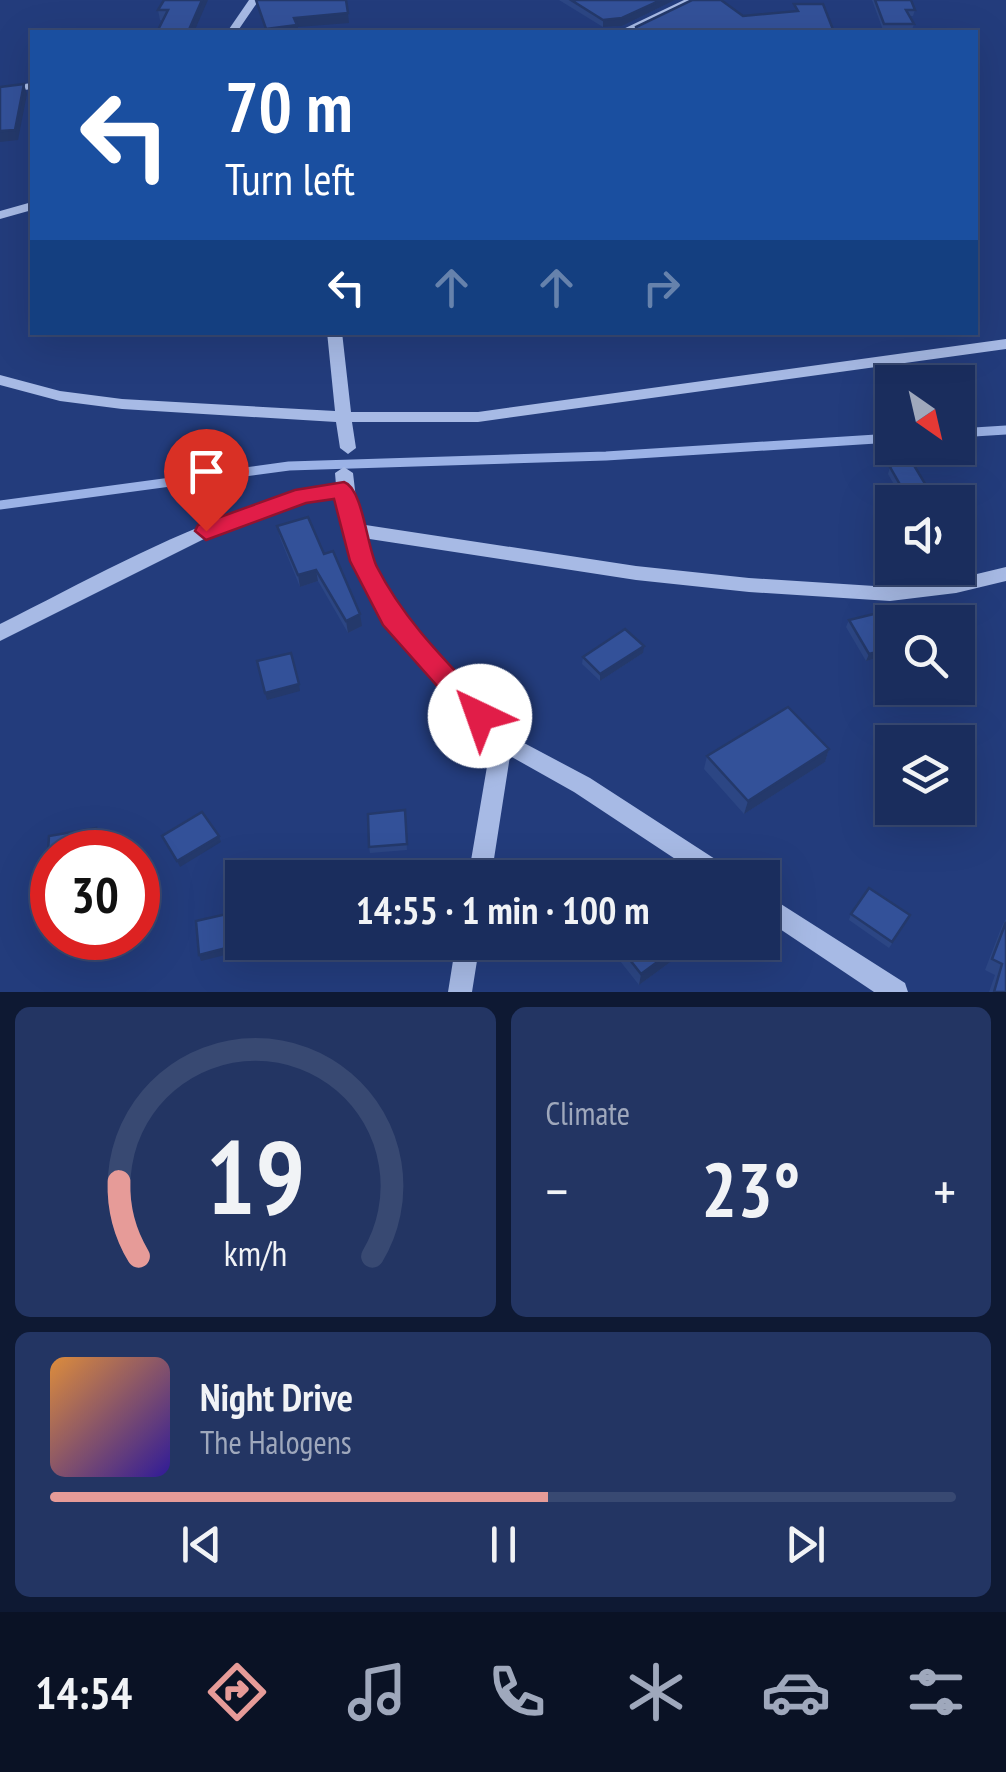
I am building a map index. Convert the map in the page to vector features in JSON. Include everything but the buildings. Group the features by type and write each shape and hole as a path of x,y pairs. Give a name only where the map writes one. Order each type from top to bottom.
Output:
{"street":[{"path":"233,30 254,0"},
{"path":"626,30 692,0"},
{"path":"0,90 30,86"},
{"path":"0,215 30,207"},
{"path":"335,335 341,359 341,417 348,448"},
{"path":"0,380 60,396 122,404 341,417 478,417 1006,344"},
{"path":"0,633 234,518 344,482 362,561 392,618 502,741 582,785 697,860"},
{"path":"352,530 749,586 890,594 956,586 1006,574"},
{"path":"482,860 502,741"},
{"path":"780,915 896,992"},
{"path":"460,992 465,960"}],"waterway":[{"path":"975,432 1006,430"},
{"path":"0,505 289,466 606,456 875,439"}],"route":[{"path":"206,531 303,495 344,490 362,561 392,618 480,716"}]}
